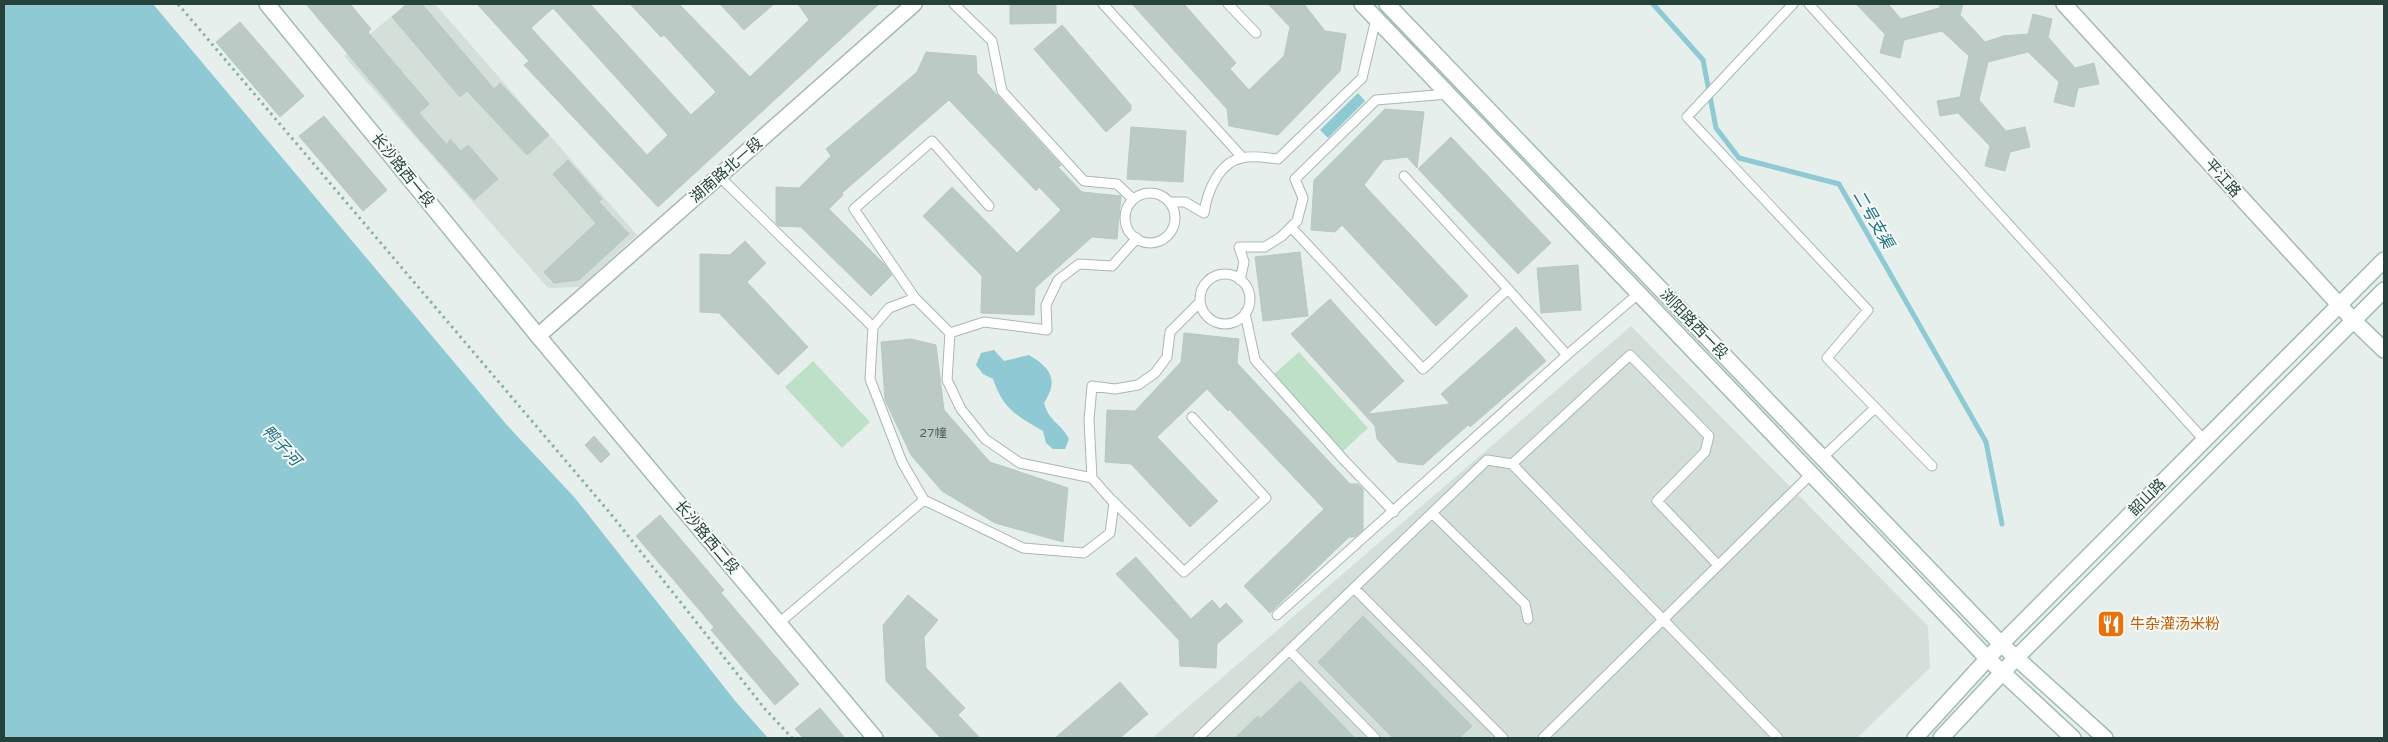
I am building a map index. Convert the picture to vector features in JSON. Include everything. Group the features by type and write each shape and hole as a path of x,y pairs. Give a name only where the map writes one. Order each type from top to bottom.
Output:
{"street":[{"name":"长沙路西一段","path":"267,4 538,336"},
{"name":"湖南路北一段","path":"538,336 914,4"},
{"path":"1362,4 2002,674 2073,738"},
{"name":"浏阳路西一段","path":"1387,4 2001,644 2105,738"},
{"name":"平江路","path":"2064,4 2353,320 2384,350"},
{"name":"韶山路","path":"1916,736 2001,644 2384,260"},
{"name":"韶山路","path":"1942,738 2016,658 2384,290"},
{"name":"长沙路西二段","path":"538,336 875,738"}],"lane":[{"path":"954,4 992,41 1002,91 1084,181 1117,184 1133,199"},
{"path":"1103,4 1242,158"},
{"path":"1228,4 1256,33"},
{"path":"1793,4 1687,117 1868,310 1827,358 1932,466"},
{"path":"1809,4 2204,440"},
{"path":"1168,202 1185,202 1204,213 1206,196 1216,178 1233,161 1242,158 1278,160 1362,78 1376,19"},
{"path":"1240,280 1244,262 1239,247 1265,247 1282,236 1291,227 1296,221 1303,198 1295,179 1376,100 1448,94"},
{"path":"989,206 932,141 854,209 915,298 950,333 947,380 961,409 985,439 1020,463 1092,478 1114,503 1184,572 1266,498 1192,417"},
{"path":"719,176 873,327"},
{"path":"1404,176 1567,355"},
{"path":"1147,193 1162,196 1168,202 1174,216 1170,232 1156,242 1148,242 1137,238 1128,229 1125,221 1126,212 1133,199 1147,193"},
{"path":"1291,227 1423,369 1508,288"},
{"path":"950,333 984,322 1047,330 1046,305 1058,280 1080,264 1112,266 1137,238"},
{"path":"1245,313 1231,323 1215,321 1203,310 1200,302 1203,286 1215,276 1230,275 1240,280 1248,289 1250,297 1245,313 1255,360 1344,460 1394,512"},
{"path":"1277,615 1567,355 1638,294"},
{"path":"915,298 889,308 873,327 870,379 902,462 924,500 1023,548 1084,553 1110,533 1114,503"},
{"path":"1092,478 1089,420 1092,386 1115,389 1138,385 1155,373 1167,356 1170,332 1200,302"},
{"path":"1512,464 1630,355 1709,436 1704,452 1657,501 1718,566"},
{"path":"1822,458 1875,408"},
{"path":"1198,738 1487,460 1512,464 1778,738"},
{"path":"1543,738 1811,474"},
{"path":"779,624 924,500"},
{"path":"1432,513 1525,604 1528,619"},
{"path":"1354,588 1503,738"},
{"path":"1289,650 1375,738"}],"path":[{"path":"178,4 610,513 764,709 792,738"}],"shaded area":[{"path":"406,4 435,4 637,235 580,287 548,288 344,56"},
{"path":"1631,326 1928,626 1930,668 1857,738 1152,738"}],"green space":[{"path":"1299,352 1368,428 1342,452 1273,375"},
{"path":"813,361 870,422 842,448 785,387"}],"water":[{"name":"鸭子河","path":"4,4 153,4 506,424 575,498 736,702 768,738 4,738"},
{"path":"1358,93 1365,101 1328,138 1320,130"},
{"path":"994,350 1004,361 1029,355 1047,370 1052,381 1049,395 1044,403 1049,415 1069,439 1065,449 1053,449 1046,443 1043,431 1012,411 1001,398 993,379 983,374 976,365 981,353"}],"building":[{"path":"306,4 350,4 371,29 368,32 429,104 419,113 447,145 450,139 461,151 468,145 498,179 474,200 421,141"},
{"path":"407,4 422,4 494,89 500,83 549,135 527,155 467,91 460,97 392,17"},
{"path":"477,4 590,4 691,115 716,92 664,35 661,37 630,4 679,4 750,77 809,20 798,4 879,4 658,207 524,65 529,61","holes":["553,8 668,135 647,155 531,28"]},
{"path":"720,4 774,4 744,30"},
{"path":"1010,4 1056,4 1056,23 1010,24"},
{"path":"1132,4 1184,4 1236,63 1230,69 1249,90 1284,56 1290,27 1268,4 1304,4 1325,31 1346,34 1340,71 1278,135 1229,126 1227,109"},
{"path":"1856,4 1888,4 1901,19 1939,8 1941,4 1963,4 1960,15 1985,42 2003,36 2028,34 2033,14 2052,19 2048,37 2075,68 2094,63 2099,84 2078,88 2074,107 2054,102 2059,82 2028,52 1988,62 1979,100 2006,131 2025,127 2030,147 2010,152 2005,171 1985,166 1990,146 1958,113 1940,116 1937,101 1960,97 1969,56 1942,31 1904,40 1900,58 1880,53 1885,34"},
{"path":"240,22 304,96 280,117 216,42"},
{"path":"1062,25 1131,105 1131,110 1106,132 1034,49"},
{"path":"926,52 976,56 977,73 1061,165 1058,167 1082,192 1121,196 1117,239 1092,237 1035,288 1034,315 981,313 982,276 923,216 952,187 1017,253 1061,210 1039,187 1036,191 949,100 842,193 843,195 829,209 885,265 892,275 871,296 801,227 779,226 776,223 776,187 799,188 831,156 826,149 917,72"},
{"path":"1385,109 1424,112 1417,168 1407,157 1383,160 1364,185 1468,296 1436,326 1342,225 1335,232 1311,230 1314,180"},
{"path":"324,116 387,190 363,211 299,136"},
{"path":"1131,127 1186,131 1183,182 1127,179"},
{"path":"1451,137 1551,243 1518,274 1418,169"},
{"path":"568,160 602,199 599,202 629,234 579,280 554,283 544,272 596,223 553,174"},
{"path":"745,241 766,263 747,282 808,347 778,375 719,313 700,312 700,254 730,255"},
{"path":"1300,252 1308,316 1263,321 1255,257"},
{"path":"1578,265 1581,310 1541,313 1537,268"},
{"path":"1330,299 1404,381 1368,414 1450,404 1441,394 1516,327 1546,361 1423,465 1398,462 1377,439 1375,426 1291,334"},
{"path":"1184,333 1239,339 1237,363 1350,484 1358,484 1363,489 1363,530 1355,537 1349,537 1270,613 1244,586 1324,509 1229,409 1228,411 1207,389 1157,437 1218,501 1190,527 1131,464 1105,462 1107,410 1135,411 1181,362"},
{"path":"911,339 936,345 944,410 990,462 1068,488 1063,542 995,523 942,491 911,455 885,400 881,342"},
{"path":"594,436 610,454 601,463 585,445"},
{"path":"660,515 724,590 721,593 799,684 775,705 711,630 714,627 636,536"},
{"path":"1136,557 1191,619 1212,600 1220,609 1226,603 1243,621 1217,644 1216,668 1180,666 1179,640 1116,574"},
{"path":"908,595 938,620 924,637 926,668 965,708 958,715 980,738 941,738 886,681 883,625"},
{"path":"1363,616 1472,726 1459,738 1393,738 1318,662"},
{"path":"1300,681 1355,738 1235,738 1258,716 1260,719"},
{"path":"1120,682 1148,714 1120,738 1055,738"},
{"path":"820,708 845,738 803,738 795,729"}],"waterway":[{"name":"二号支渠","path":"1653,4 1703,60 1716,128 1739,158 1839,184 1986,442 2002,524"}],"place":[{"name":"牛杂灌汤米粉","path":"2111,624"}]}
